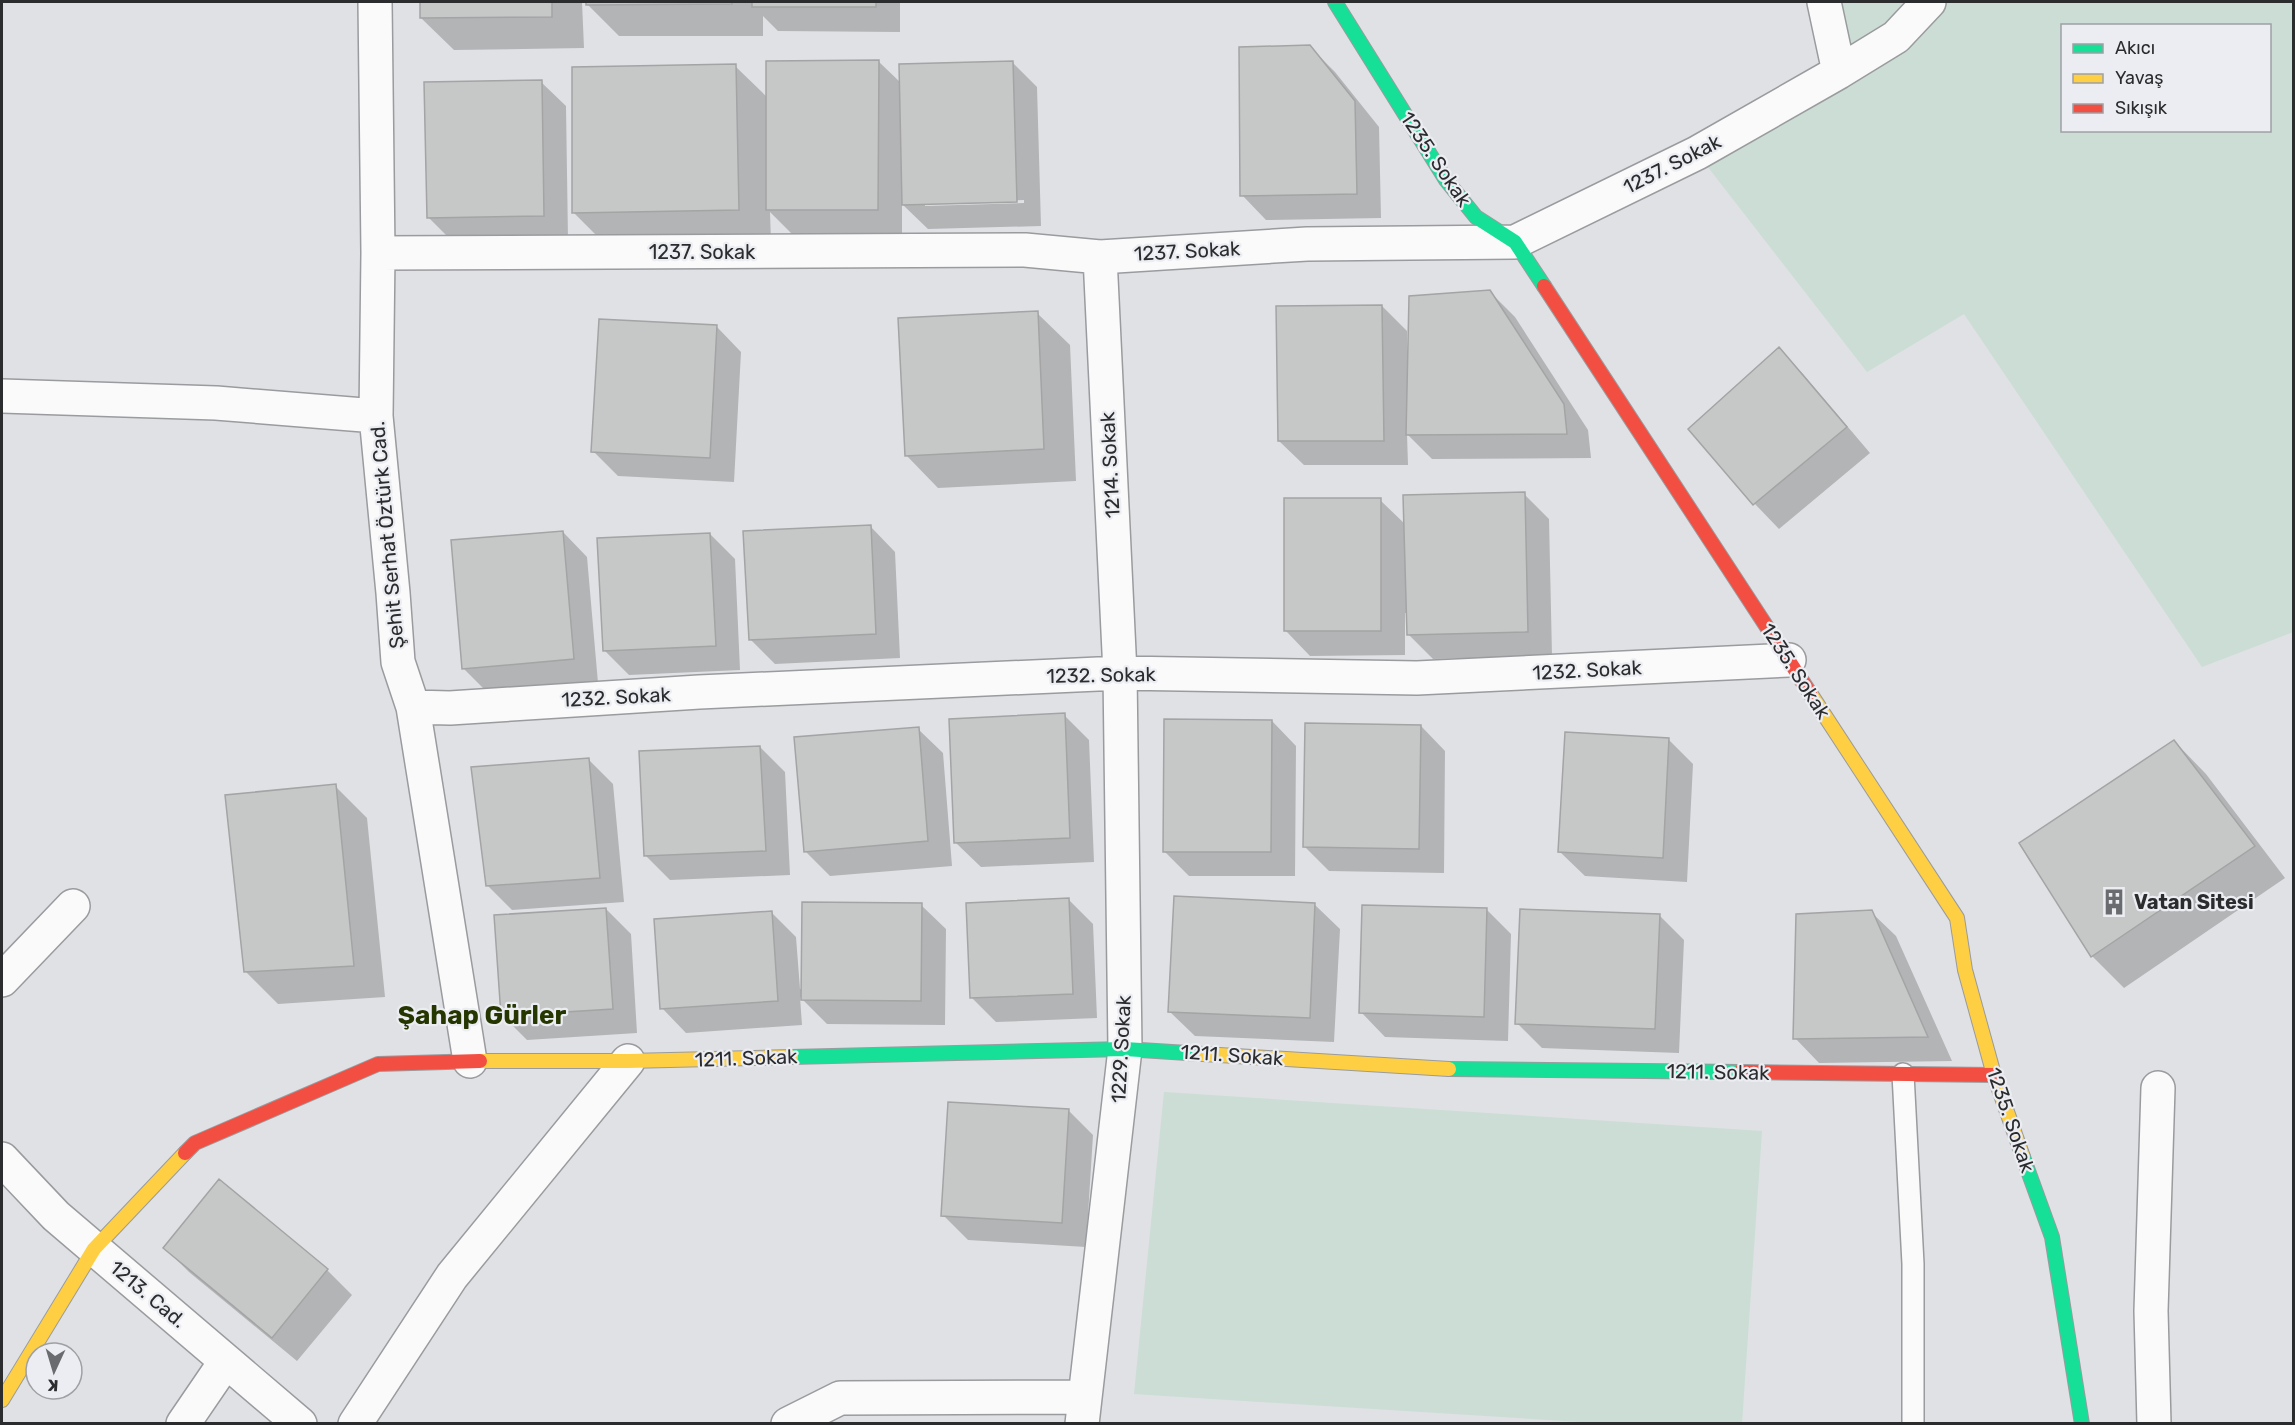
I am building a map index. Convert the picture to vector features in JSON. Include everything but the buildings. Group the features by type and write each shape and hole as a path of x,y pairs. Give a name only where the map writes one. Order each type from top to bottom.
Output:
{"street":[{"name":"Şehit Serhat Öztürk Cad.","path":"375,2 378,253 376,416 398,662 413,708 470,1061"},
{"name":"1235. Sokak","path":"1335,2 1446,180 1476,217 1515,242 1957,918 1965,970 1994,1075 2052,1237 2082,1424"},
{"path":"1824,2 1839,72"},
{"name":"1237. Sokak","path":"378,253 1025,250 1100,257 1307,244 1515,242 1697,153 1839,72 1896,37 1929,2"},
{"name":"1214. Sokak","path":"1100,257 1120,673"},
{"path":"2,396 216,404 376,416"},
{"name":"1232. Sokak","path":"413,708 450,708 699,692 1120,673 1417,678 1789,660"},
{"name":"1229. Sokak","path":"1083,1410 1125,1049 1120,673"},
{"path":"2,980 73,906"},
{"name":"1211. Sokak","path":"2,1400 94,1249 195,1143 378,1064 470,1061 628,1061 1125,1049 1451,1069 1994,1075"},
{"path":"355,1424 452,1275 628,1061"},
{"path":"2154,1424 2151,1311 2158,1088"},
{"name":"1213. Cad.","path":"2,1159 56,1216 300,1424"},
{"path":"183,1424 226,1361"},
{"path":"788,1424 840,1398 1083,1410"}],"lane":[{"path":"1903,1074 1913,1264 1913,1424"}],"green space":[{"path":"1820,2 2293,2 2293,632 2202,667 1964,314 1867,372 1697,153 1839,72"},
{"path":"1164,1092 1762,1131 1742,1423 1596,1423 1134,1394"}],"traffic: fast":[{"path":"1335,2 1446,180 1476,217 1515,242 1544,286"},
{"path":"791,1057 1125,1049 1203,1054"},
{"path":"1449,1069 1740,1072"},
{"path":"2023,1157 2052,1237 2082,1424"}],"traffic: slow":[{"path":"1810,693 1957,918 1965,970 1994,1075 2023,1157"},
{"path":"1203,1054 1449,1069"},
{"path":"480,1061 628,1061 791,1057"},
{"path":"2,1400 94,1249 185,1153"}],"traffic: jam":[{"path":"1544,286 1810,693"},
{"path":"185,1153 195,1143 378,1064 480,1061"},
{"path":"1740,1072 1994,1075"}],"place":[{"name":"Vatan Sitesi","path":"2114,902"}],"district":[{"name":"Şahap Gürler","path":"482,1015"}]}
